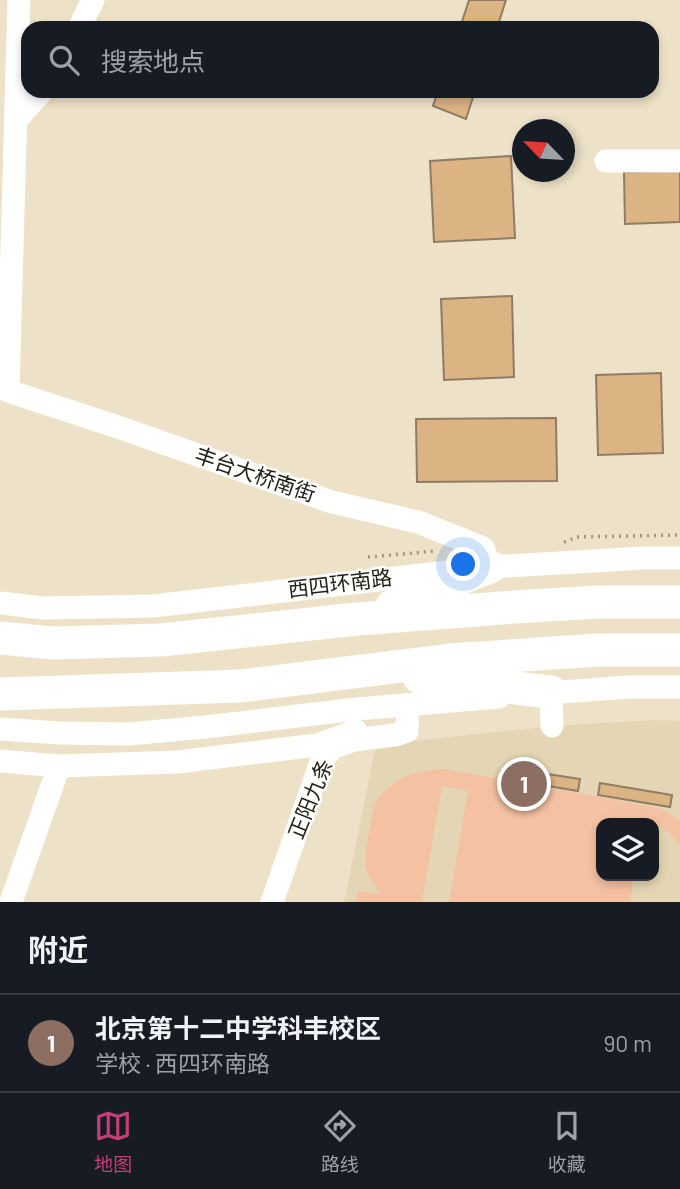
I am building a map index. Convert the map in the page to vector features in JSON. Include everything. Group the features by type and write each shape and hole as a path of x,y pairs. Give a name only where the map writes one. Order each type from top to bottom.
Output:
{"highway":[{"path":"357,619 490,567"},
{"name":"西四环南路","path":"0,638 53,643 161,640 357,619 597,602 680,602"},
{"path":"2,695 241,686 450,660 598,650 680,650"},
{"path":"365,671 551,692"}],"street":[{"path":"17,119 19,0"},
{"path":"82,21 93,0"},
{"path":"17,119 36,98"},
{"name":"丰台大桥南街","path":"17,119 9,391 332,502 418,522 482,548 490,567"},
{"path":"606,161 680,161"},
{"name":"西四环南路","path":"0,603 43,608 153,606 490,567 680,558"},
{"path":"0,761 58,766 177,762 317,745 408,705 551,692 680,687"},
{"path":"551,692 552,726"},
{"path":"0,729 129,734 205,727 356,727 395,735 407,731 408,705"},
{"name":"正阳九条","path":"272,902 321,762 333,747 356,727"},
{"path":"11,902 58,766"}],"path":[{"path":"368,557 441,550"}],"shaded area":[{"path":"680,721 680,902 344,902 376,745 552,726"},
{"path":"446,769 660,808 680,821 680,845 673,836 659,827 659,818 596,818 596,881 633,881 630,902 449,902 468,791 442,786 422,902 356,902 358,891 381,894 368,873 365,859 374,807 384,792 397,782 423,771"}],"building":[{"path":"469,0 506,0 499,21 462,21"},
{"path":"436,98 473,98 466,119 433,106"},
{"path":"511,156 515,238 434,242 430,161"},
{"path":"680,171 680,222 625,224 624,172"},
{"path":"512,296 514,377 444,380 441,299"},
{"path":"661,373 663,453 598,455 596,375"},
{"path":"556,418 557,481 417,482 416,419"},
{"path":"509,768 580,779 578,791 507,779"},
{"path":"600,783 672,795 670,807 598,795"}],"place":[{"name":"北京第十二中学科丰校区","path":"524,784"}]}
